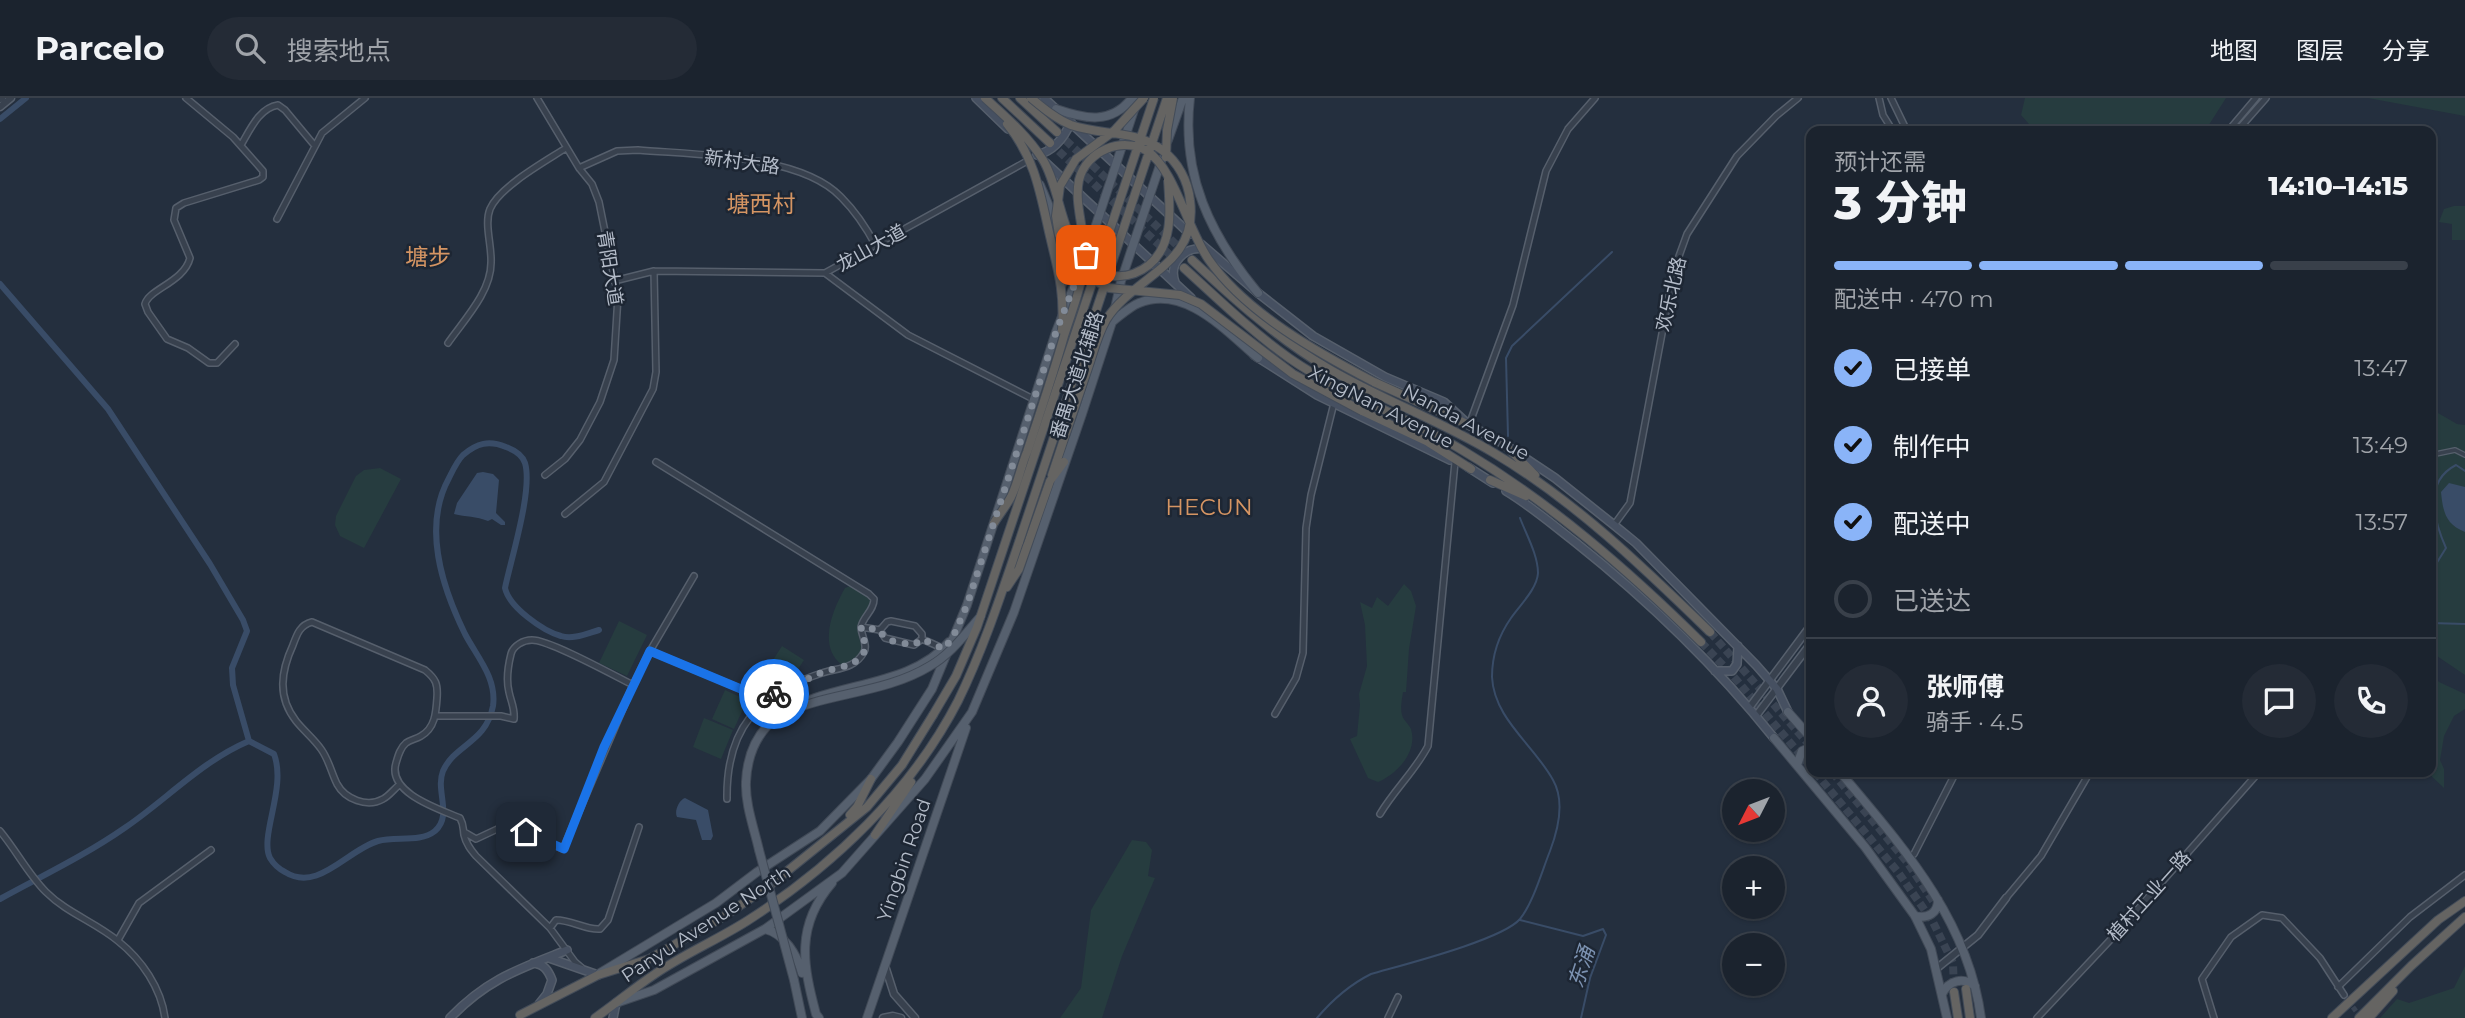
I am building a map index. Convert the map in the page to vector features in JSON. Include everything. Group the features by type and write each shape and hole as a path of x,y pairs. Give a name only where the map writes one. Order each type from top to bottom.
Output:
{"highway":[{"path":"985,98 1021,132 1045,163 1057,191 1070,237 1081,257 1095,270 1115,276 1136,273 1144,268 1155,260 1166,242 1170,208 1167,130 1173,98"},
{"path":"985,98 1023,147 1037,176 1062,290 1062,331 1058,357"},
{"path":"1002,98 1050,143"},
{"path":"1020,98 1057,132"},
{"path":"998,602 1019,569 1101,329 1124,298 1176,256 1189,229 1191,205 1185,180 1177,165 1155,145 1130,135 1071,125 1031,98"},
{"path":"1144,98 1114,131 1076,159 1060,186 1056,216 1059,234 1073,262 1088,277 1109,288 1180,295 1201,304 1293,374 1428,442 1471,469"},
{"name":"Panyu Avenue North","path":"520,1015 598,975 649,959 723,917 770,886 867,807 888,781 956,676 981,616 1154,98"},
{"path":"875,835 914,777 968,678 1019,542 1167,98"},
{"path":"994,523 1011,496 1058,357 1081,278 1083,249 1078,195 1081,175 1087,163 1097,154 1112,147 1132,145 1146,150 1160,162 1172,183 1196,242 1211,264 1294,337 1374,382 1469,425"},
{"name":"Nanda Avenue","path":"1192,260 1261,322 1301,352 1332,371 1464,435 1553,491 1628,553 1710,632"},
{"name":"Nanda Avenue","path":"1184,268 1238,318 1289,359 1364,401 1459,448 1542,502 1619,564 1700,642"},
{"path":"1504,444 1553,491"},
{"path":"1050,481 1064,462"},
{"path":"1490,480 1542,502"},
{"name":"Panyu Avenue North","path":"595,1018 656,973 748,921 813,873 881,810 931,746"},
{"path":"835,833 857,807 871,779"},
{"path":"2332,1018 2438,920 2465,901"},
{"path":"2359,1018 2465,917"},
{"path":"2369,1018 2436,943"},
{"path":"668,948 676,962"},
{"path":"1966,989 1970,1018"},
{"path":"1954,992 1958,1018"}],"main road":[{"path":"976,98 1033,157 1062,261 1056,332"},
{"name":"XingNan Avenue","path":"1044,98 1208,250 1312,336 1385,377 1444,402 1469,425 1504,444 1555,478 1636,543 1769,680 1788,712"},
{"path":"1056,109 1085,118 1103,118 1124,108 1132,98"},
{"path":"1056,332 1100,213 1138,98"},
{"name":"番禺大道北辅路","path":"972,712 1014,612 1112,322 1121,281 1183,98"},
{"path":"1190,98 1188,123 1191,159 1203,207 1218,239 1258,293"},
{"path":"1033,157 1056,145 1071,122"},
{"name":"XingNan Avenue","path":"1033,157 1100,213 1258,358 1334,403 1471,469 1522,500 1647,603 1749,708 1774,738"},
{"path":"1176,285 1172,274 1177,260 1193,248 1208,250"},
{"path":"1112,322 1140,302 1156,298 1178,301 1204,314 1258,358"},
{"name":"番禺大道北辅路","path":"598,975 716,903 757,872 820,831 871,779 898,742 932,689 967,605 1056,332"},
{"path":"780,715 821,700 895,683 931,666 955,646 981,616"},
{"path":"802,1018 747,795 746,780 752,750 765,729 780,715 801,702 902,673 926,662 944,649 953,637"},
{"path":"1714,671 1732,671 1737,664 1738,646"},
{"path":"820,1018 816,1014 805,975 804,952 808,928 829,887 925,779 972,712"},
{"name":"Yingbin Road","path":"867,1018 960,740 972,712"},
{"path":"1788,712 1806,732"},
{"path":"1774,738 1806,776"},
{"path":"1797,765 1802,751 1806,749"},
{"path":"1807,777 1887,874 1915,916 1929,943 1947,1018"},
{"path":"1844,777 1913,863 1938,900 1963,947 1981,1018"},
{"path":"613,1018 616,1003 654,990 765,929 842,873"},
{"path":"1915,916 1930,915 1936,910 1938,900"},
{"path":"765,929 779,935 798,961 813,1018"},
{"path":"450,1018 482,989 528,963 567,950"},
{"path":"547,958 598,975"},
{"path":"528,963 542,965 552,980 547,994 539,1004"},
{"path":"1942,994 1946,987 1956,981 1968,981 1975,986"}],"street":[{"path":"0,107 11,98"},
{"path":"186,98 241,145 263,171 263,177 176,208 174,220 190,258 189,263 172,283 148,296 145,304 167,339 188,348 209,363 217,363 234,344"},
{"path":"277,219 327,127 365,98"},
{"name":"青阳大道","path":"537,98 566,148 592,184 618,296 614,360 600,402 580,440 565,459 545,475"},
{"path":"1469,425 1513,305 1546,171 1568,129 1595,98"},
{"name":"欢乐北路","path":"1614,525 1630,503 1674,270 1687,234 1737,156 1776,116 1798,98"},
{"path":"1879,98 1883,115 1890,126"},
{"path":"1891,98 1905,126"},
{"path":"2232,126 2256,98"},
{"path":"2241,126 2266,98"},
{"path":"241,145 262,112 271,106 278,106 285,110 315,146"},
{"path":"448,343 485,289 491,264 489,211 516,181 566,148"},
{"name":"新村大路","path":"579,168 617,151 638,150 769,162 831,188 859,219 876,246"},
{"name":"龙山大道","path":"614,281 654,271 825,273 1033,157"},
{"path":"565,514 604,482 653,389 656,372 654,271"},
{"path":"825,273 908,335 1034,400"},
{"path":"1275,714 1296,678 1303,653 1306,528 1311,495 1334,403"},
{"path":"2436,454 2455,450 2465,455"},
{"path":"656,462 874,599 874,607 861,627 866,648 853,664 823,672 783,688 765,699 742,729 732,749 727,773 727,799"},
{"path":"1380,814 1412,774 1428,746 1455,462"},
{"path":"464,832 476,839 508,824 564,849 604,747 633,685 694,576"},
{"path":"880,630 891,621 915,626 922,634 922,639"},
{"path":"399,785 383,799 369,804 346,795 337,784 329,762 320,748 286,704 282,685 284,664 300,629 306,624 312,622 425,670 433,676 438,684 436,716 423,735 405,743 399,754 394,768 399,785 411,795 460,818 464,824 468,846 476,856 550,928 575,962 587,972"},
{"path":"861,627 880,630"},
{"path":"880,630 889,640 914,645 922,639"},
{"path":"1749,708 1806,632"},
{"path":"922,639 944,649"},
{"path":"436,716 501,716 514,719 515,709 507,679 512,650 518,644 532,640 557,648 633,685"},
{"path":"1756,716 1806,650"},
{"path":"650,651 765,699"},
{"path":"1914,854 1953,777"},
{"path":"1936,969 1980,931 2041,856 2087,777"},
{"name":"植村工业一路","path":"2037,1018 2114,936 2255,777"},
{"path":"550,928 556,920 579,924 590,930 600,929 608,920 639,827"},
{"path":"0,831 31,874 59,904 118,940 152,979 160,995 165,1018"},
{"path":"118,940 139,903 211,850"},
{"path":"2338,987 2410,917 2465,874"},
{"path":"2214,1018 2202,979 2231,937 2262,915 2283,918 2320,958 2344,995"},
{"path":"885,965 894,994 915,1018"},
{"path":"1388,1018 1398,997"},
{"path":"883,1018 901,1018"}],"green space":[{"path":"2025,98 2226,98 2208,126 2031,126 2021,115"},
{"path":"2368,98 2465,98 2465,116"},
{"path":"2465,206 2465,240 2452,240 2452,224 2439,222 2444,209"},
{"path":"2436,412 2457,424 2465,425 2465,675 2436,655"},
{"path":"380,468 401,479 364,548 340,536 335,525 336,516 356,476 364,470"},
{"path":"1404,584 1411,591 1416,606 1406,692 1403,692 1401,706 1403,717 1411,729 1411,746 1399,768 1378,782 1368,778 1350,739 1357,736 1359,694 1367,666 1365,625 1360,602 1372,608 1377,597 1388,606"},
{"path":"850,586 871,600 859,625 861,653 842,665 830,648 830,627 840,597 845,588"},
{"path":"619,621 647,635 627,676 599,663"},
{"path":"782,646 804,660 795,674 773,660"},
{"path":"2436,679 2465,694 2465,709 2454,716 2444,736 2440,760 2444,769 2444,788 2432,777 2436,777"},
{"path":"725,690 747,700 734,729 712,719"},
{"path":"704,718 733,730 721,759 693,747"},
{"path":"1132,840 1146,842 1152,850 1148,876 1155,878 1122,956 1102,1018 1060,1018 1081,988 1091,910"},
{"path":"2465,966 2465,1018 2380,1018 2397,999 2409,1003 2454,988"}],"water":[{"path":"477,473 493,474 499,480 496,513 505,525 492,519 488,521 454,514 457,503"},
{"path":"2449,483 2465,487 2465,532 2449,521 2444,511 2441,492"},
{"path":"685,798 708,810 713,836 711,840 702,840 696,820 677,817 678,806"}],"waterway":[{"path":"0,119 26,98"},
{"path":"1508,436 1506,358 1512,346 1612,252"},
{"path":"0,284 108,409 210,564 243,620 247,631 232,668 233,685 249,741"},
{"path":"0,899 111,837 200,770 249,741 274,754 277,782 268,849 271,860 285,872 297,877 321,874 378,841 422,837 435,831 443,818 443,771 448,762 484,728 493,706 489,677 465,634 449,597 438,557 436,536 441,497 449,478 461,457 478,445 489,443 506,447 520,455 525,463 526,490 505,588 513,603 536,624 561,636 580,636 599,630"},
{"path":"2436,489 2446,472 2456,465 2465,471"},
{"path":"1317,1018 1342,993 1371,974 1450,951 1510,927 1525,912 1537,886 1556,834 1559,797 1545,767 1507,719 1494,692 1492,677 1493,661 1500,639 1537,579 1534,552 1520,518"},
{"path":"2436,518 2446,548 2436,564"},
{"path":"2436,623 2465,624"},
{"name":"东涌","path":"1520,920 1583,936 1603,929 1606,935 1590,978 1581,1018"}],"tunnel":[{"path":"1057,132 1183,251"},
{"path":"1050,143 1184,268"},
{"path":"1710,632 1806,741"},
{"path":"1701,642 1806,761"},
{"path":"1819,777 1898,872 1933,922 1953,963 1954,989"},
{"path":"1836,777 1907,862 1937,907"},
{"path":"2344,995 2361,1018"}],"way so far":[{"path":"774,694 823,672 853,664 866,648 861,627 880,630 889,640 914,645 922,639 944,649 953,637 967,605 1056,332 1086,255"}],"district":[{"name":"塘西村","path":"761,204"},
{"name":"塘步","path":"428,257"},
{"name":"HECUN","path":"1209,507"}],"route":[{"path":"526,832 564,849 604,747 650,651 765,699 774,694"}]}
